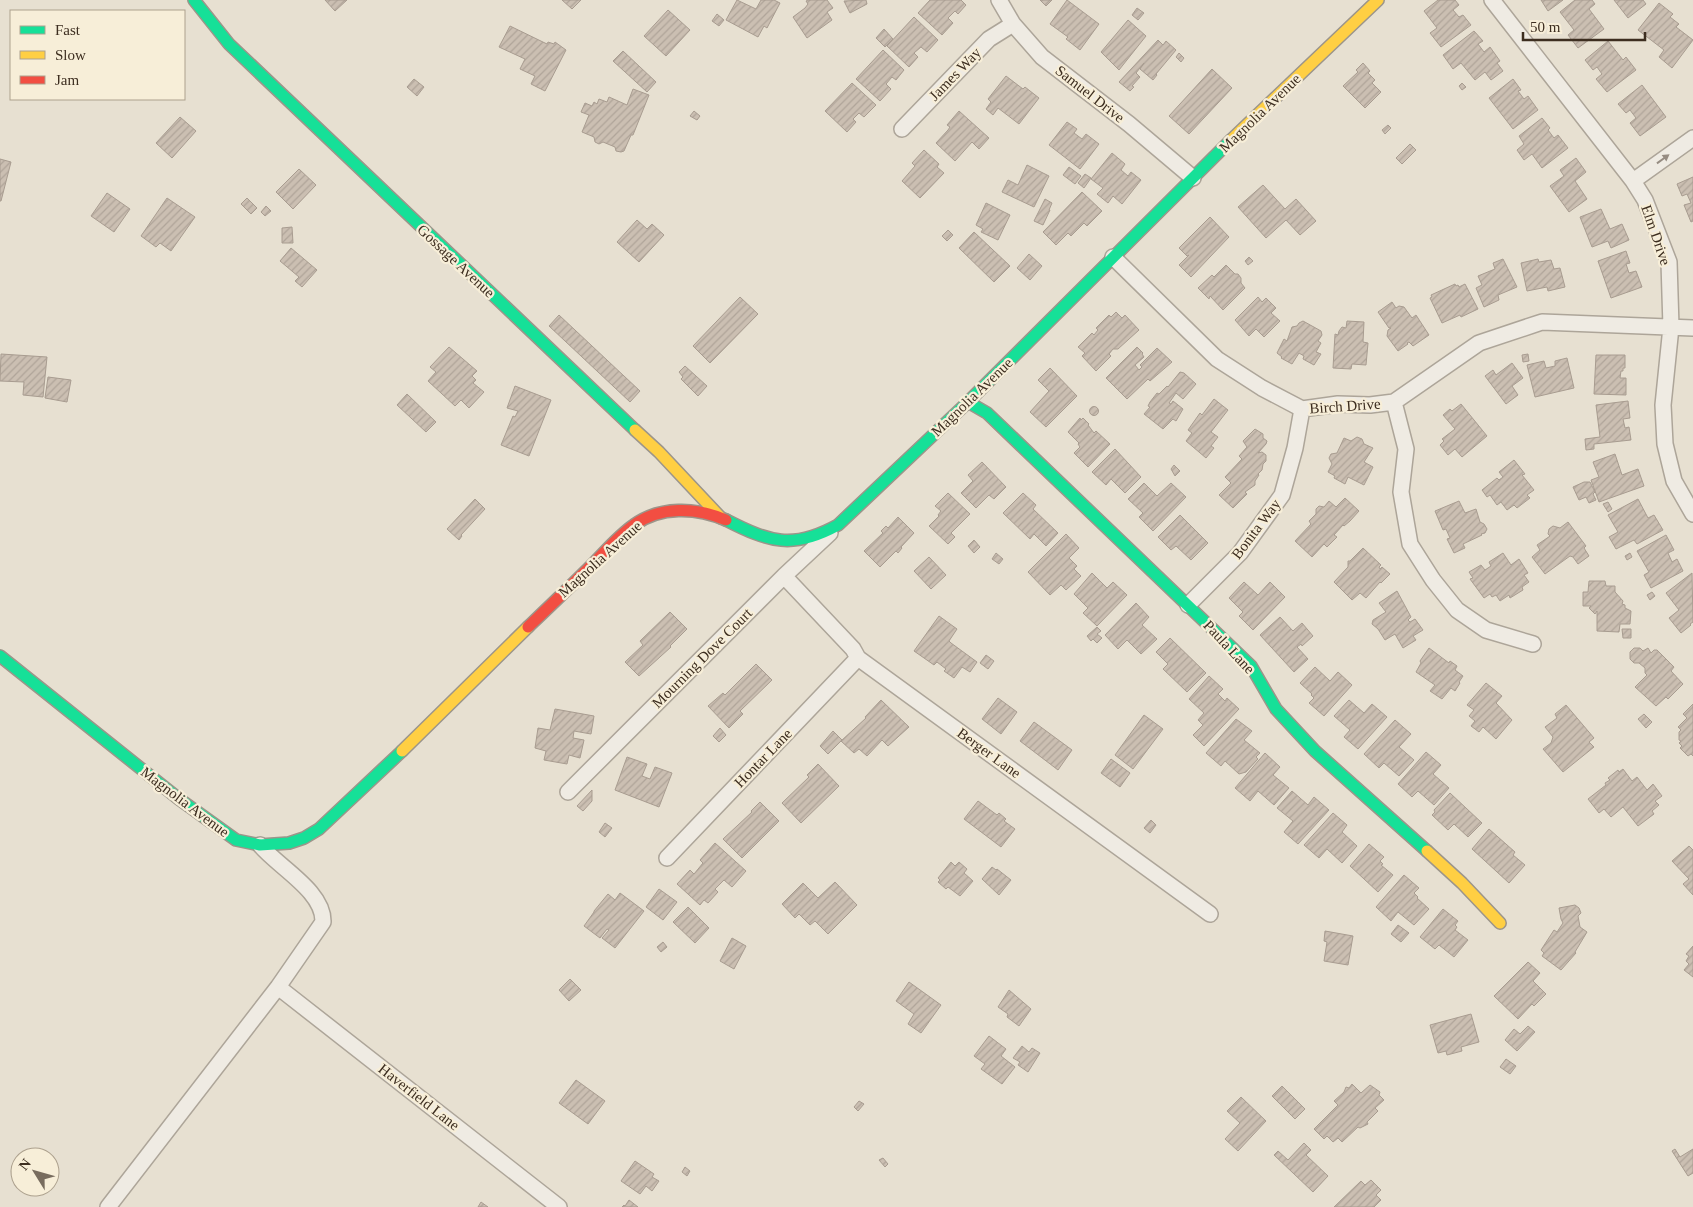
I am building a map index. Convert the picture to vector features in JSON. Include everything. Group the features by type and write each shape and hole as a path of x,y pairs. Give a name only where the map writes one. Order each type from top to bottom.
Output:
{"street":[{"name":"Gossage Avenue","path":"194,0 229,44 660,452 722,518"},
{"name":"Samuel Drive","path":"999,0 1013,24 1042,57 1129,124 1193,178"},
{"name":"Magnolia Avenue","path":"0,656 179,799 236,840 260,845 289,843 304,838 319,829 373,779 623,534 644,518 668,511 688,510 722,518 768,539 789,541 810,539 838,525 968,402 1193,178 1376,0"},
{"name":"Elm Drive","path":"1492,0 1633,181 1645,200 1669,262 1671,327 1662,405 1664,444 1674,481 1693,514"},
{"name":"James Way","path":"902,129 990,39 1013,24"},
{"path":"1633,181 1693,138"},
{"name":"Birch Drive","path":"1113,257 1217,359 1262,388 1302,409 1338,404 1370,405 1394,402 1479,343 1542,322 1693,328"},
{"name":"Paula Lane","path":"968,402 987,413 1188,605 1250,666 1276,709 1315,751 1462,883 1500,923"},
{"path":"1394,402 1406,449 1401,492 1410,544 1433,580 1457,610 1486,630 1533,644"},
{"name":"Bonita Way","path":"1188,605 1240,553 1282,495 1295,448 1302,409"},
{"name":"Mourning Dove Court","path":"568,792 784,576 838,525"},
{"name":"Berger Lane","path":"784,576 853,649 858,658 1210,914"},
{"name":"Hontar Lane","path":"667,858 858,658"},
{"path":"108,1207 278,987 323,922 323,913 308,891 286,869 268,855 260,845"},
{"name":"Haverfield Lane","path":"278,987 560,1207"}],"building":[{"path":"325,0 347,0 335,11"},
{"path":"562,0 581,0 572,9"},
{"path":"737,0 756,9 761,0 774,0 780,3 767,28 764,26 758,37 726,20"},
{"path":"827,0 833,8 827,12 832,20 807,38 793,17 805,8 808,4 806,1"},
{"path":"866,0 867,4 850,13 844,1"},
{"path":"930,0 961,0 966,5 958,14 955,11 948,18 953,23 942,35 918,13"},
{"path":"1040,0 1052,0 1046,6"},
{"path":"1067,0 1099,24 1080,50 1066,39 1068,37 1050,24"},
{"path":"1438,0 1455,0 1459,5 1453,10 1459,17 1463,15 1471,25 1441,47 1430,33 1437,28 1424,11"},
{"path":"1541,0 1563,0 1548,11"},
{"path":"1575,0 1592,0 1595,4 1589,9 1604,29 1578,48 1568,35 1574,30 1560,12"},
{"path":"1614,0 1643,0 1646,4 1628,18"},
{"path":"1659,3 1673,14 1670,17 1679,24 1676,27 1693,40 1672,68 1659,57 1664,50 1638,30"},
{"path":"1137,8 1144,13 1138,20 1132,15"},
{"path":"668,10 690,30 666,56 644,36"},
{"path":"717,14 724,20 719,26 712,21"},
{"path":"914,17 938,40 927,52 921,47 914,53 918,57 909,67 887,46"},
{"path":"1128,20 1146,36 1119,70 1101,52"},
{"path":"510,26 547,44 548,42 554,44 555,42 566,50 545,91 531,84 535,76 520,69 525,59 499,47"},
{"path":"884,29 893,39 885,47 876,38"},
{"path":"1474,31 1483,41 1478,44 1484,52 1490,47 1500,61 1497,63 1503,71 1491,80 1485,72 1475,80 1461,63 1453,69 1443,55"},
{"path":"1158,40 1163,45 1166,41 1176,50 1153,80 1140,69 1144,63 1136,73 1140,77 1130,91 1119,82"},
{"path":"1608,41 1623,60 1626,57 1636,70 1607,92 1596,79 1602,74 1597,67 1593,70 1585,60"},
{"path":"883,50 904,70 896,80 892,77 886,84 891,89 880,101 856,79"},
{"path":"623,51 656,82 647,92 613,61"},
{"path":"1179,53 1184,58 1181,62 1176,57"},
{"path":"1363,63 1370,71 1368,73 1375,80 1372,83 1381,92 1365,108 1343,86 1358,72 1356,70"},
{"path":"1212,69 1232,88 1189,134 1169,116"},
{"path":"1006,76 1039,98 1019,124 998,108 993,115 986,109 991,102 988,99"},
{"path":"414,79 424,87 417,96 407,87"},
{"path":"1513,79 1521,90 1518,91 1524,99 1528,96 1538,110 1513,129 1489,98"},
{"path":"852,83 876,105 864,117 859,113 853,119 856,122 847,132 825,111"},
{"path":"1462,83 1466,87 1462,90 1459,86"},
{"path":"1642,85 1666,117 1640,136 1630,123 1636,118 1630,110 1626,113 1618,104"},
{"path":"633,89 649,95 633,135 631,135 624,151 616,151 615,147 603,142 599,144 595,142 594,137 582,132 589,115 581,112 585,103 592,106 594,102 597,104 599,99 607,102 609,97 627,105"},
{"path":"694,111 700,116 697,120 690,116"},
{"path":"959,111 989,138 979,149 972,142 955,161 936,143 948,130 950,127 947,125"},
{"path":"180,117 196,131 172,158 156,143"},
{"path":"1542,118 1550,128 1548,130 1554,138 1558,135 1568,148 1542,168 1532,154 1524,160 1517,150 1524,144 1519,136"},
{"path":"1067,122 1077,129 1074,133 1082,139 1086,134 1099,144 1080,169 1049,145"},
{"path":"1388,125 1391,128 1385,134 1382,130"},
{"path":"1410,144 1416,150 1402,164 1396,158"},
{"path":"924,150 939,164 937,167 944,173 920,198 902,181 915,166 912,163"},
{"path":"1112,153 1125,164 1121,170 1128,176 1131,172 1141,180 1122,204 1113,196 1108,203 1097,194 1103,188 1091,179"},
{"path":"1576,158 1586,172 1575,181 1587,199 1569,212 1550,186 1564,176 1560,170"},
{"path":"0,159 11,162 1,201 0,201"},
{"path":"1027,165 1049,176 1034,207 1002,192 1008,180 1018,185"},
{"path":"1069,167 1081,176 1075,184 1063,175"},
{"path":"299,169 316,185 293,209 276,192"},
{"path":"1085,174 1091,178 1084,188 1078,183"},
{"path":"1693,177 1693,221 1691,222 1684,205 1691,203 1687,194 1682,196 1677,184"},
{"path":"1263,185 1285,209 1296,199 1316,221 1300,235 1286,220 1266,238 1238,207"},
{"path":"1082,192 1102,211 1087,226 1084,223 1071,236 1068,233 1056,245 1043,232"},
{"path":"107,193 130,209 114,232 91,216"},
{"path":"167,198 195,217 171,251 160,243 156,247 141,236"},
{"path":"247,198 257,208 251,214 241,204"},
{"path":"1045,199 1052,203 1043,225 1034,221"},
{"path":"986,203 1010,215 998,240 981,232 983,229 976,225"},
{"path":"266,206 271,211 265,216 261,212"},
{"path":"1601,209 1610,229 1622,224 1629,240 1611,248 1608,241 1592,247 1580,217"},
{"path":"1210,217 1229,237 1191,277 1179,265 1189,255 1187,256 1179,248"},
{"path":"637,220 647,229 652,224 664,235 639,262 617,242"},
{"path":"292,227 293,243 282,243 282,228"},
{"path":"948,230 953,235 947,241 942,236"},
{"path":"974,232 1010,266 994,282 959,248"},
{"path":"291,248 317,270 302,287 295,281 299,277 280,261"},
{"path":"1626,251 1630,263 1626,264 1629,273 1636,271 1642,287 1611,298 1598,261"},
{"path":"1029,254 1042,266 1030,280 1017,268"},
{"path":"1249,257 1253,261 1248,265 1245,261"},
{"path":"1503,259 1517,287 1498,295 1499,300 1484,307 1476,288 1482,285 1478,276 1495,269 1493,263"},
{"path":"1538,259 1539,262 1551,260 1554,269 1560,268 1565,287 1548,291 1547,287 1527,291 1521,263"},
{"path":"1226,265 1235,274 1238,274 1245,288 1223,310 1210,296 1209,299 1198,288 1212,275 1214,277"},
{"path":"1455,284 1459,287 1465,284 1478,309 1442,323 1430,298 1432,297 1431,295"},
{"path":"740,297 758,314 710,363 693,346"},
{"path":"1258,297 1262,302 1266,298 1276,308 1271,313 1280,321 1264,337 1256,329 1249,336 1235,320"},
{"path":"1392,302 1396,308 1399,306 1404,307 1412,318 1416,315 1429,335 1413,346 1409,342 1407,343 1398,351 1387,336 1388,330 1391,328 1389,328 1378,312"},
{"path":"1116,312 1122,318 1125,315 1139,330 1118,349 1113,349 1109,354 1111,356 1096,371 1082,356 1085,353 1078,347 1092,333 1094,335 1098,330 1096,328 1109,315 1111,317"},
{"path":"559,315 640,391 630,402 549,326"},
{"path":"1303,321 1321,331 1322,335 1318,341 1321,343 1316,352 1321,354 1314,365 1303,359 1304,356 1299,353 1292,364 1281,358 1277,353 1284,339 1287,341 1292,327 1297,326"},
{"path":"1347,321 1364,322 1363,342 1368,343 1366,365 1352,364 1351,369 1333,368 1335,334 1338,335 1342,327 1346,328"},
{"path":"449,347 477,371 472,376 476,380 473,383 484,392 469,408 461,400 455,406 428,381 436,372 430,367"},
{"path":"1137,347 1144,357 1135,365 1139,370 1142,367 1140,365 1157,348 1172,362 1150,381 1148,379 1127,399 1106,378"},
{"path":"1,354 47,357 43,397 23,395 24,382 0,381"},
{"path":"1528,354 1529,361 1523,362 1522,355"},
{"path":"1596,355 1625,355 1625,368 1621,371 1620,378 1626,378 1626,395 1594,394"},
{"path":"1567,358 1574,388 1535,397 1527,365 1544,361 1546,368 1555,366 1555,361"},
{"path":"1512,363 1523,378 1512,386 1518,395 1506,404 1485,376 1493,370 1496,375"},
{"path":"685,366 707,386 698,396 681,379 683,377 679,372"},
{"path":"1050,368 1077,396 1046,427 1030,412 1049,391 1038,380"},
{"path":"1180,372 1184,373 1196,384 1183,399 1176,393 1169,403 1171,404 1173,401 1183,409 1176,421 1173,419 1163,429 1144,414 1157,393 1159,394 1168,387"},
{"path":"48,377 71,380 67,402 45,398"},
{"path":"515,386 551,400 529,456 501,445 513,416 515,417 518,411 507,408"},
{"path":"407,394 436,422 426,432 397,405"},
{"path":"1214,399 1228,410 1211,432 1218,437 1211,446 1214,448 1206,458 1186,441 1192,433 1188,430 1200,413 1202,415"},
{"path":"1628,401 1630,418 1623,419 1625,428 1629,427 1631,440 1594,444 1594,449 1586,450 1585,439 1600,437 1596,405"},
{"path":"1461,404 1487,436 1462,457 1455,449 1448,455 1440,445 1444,441 1442,439 1455,429 1443,415"},
{"path":"1094,407 1098,411 1094,415 1090,411"},
{"path":"1080,418 1081,420 1083,418 1089,424 1094,433 1096,431 1110,444 1088,467 1074,453 1080,447 1079,443 1068,432"},
{"path":"1255,429 1263,434 1263,438 1267,441 1258,453 1262,452 1266,455 1266,461 1258,474 1255,485 1245,492 1247,494 1233,508 1219,495 1231,483 1225,477 1242,459 1239,456 1247,447 1243,441"},
{"path":"1357,437 1362,439 1364,444 1373,448 1364,462 1373,467 1364,485 1348,477 1345,484 1328,472 1332,464 1329,458 1331,454 1337,453 1344,438 1351,441"},
{"path":"1115,449 1141,477 1125,493 1111,479 1106,485 1092,472"},
{"path":"1615,454 1622,475 1638,469 1644,486 1599,502 1591,480 1599,477 1593,462"},
{"path":"1514,460 1525,474 1522,475 1534,490 1527,495 1530,498 1517,508 1514,505 1507,510 1501,502 1497,505 1490,495 1487,497 1482,490 1497,478 1499,480 1503,477 1499,472"},
{"path":"982,462 1006,487 994,499 989,495 976,508 961,493 973,481 968,475"},
{"path":"1174,465 1180,471 1175,476 1171,469"},
{"path":"1584,482 1590,482 1595,492 1593,494 1596,500 1589,503 1586,497 1579,500 1573,487"},
{"path":"1144,483 1157,496 1171,483 1186,497 1153,531 1139,517 1143,513 1128,499"},
{"path":"948,493 970,514 951,533 955,537 948,544 929,526 939,516 941,511 935,506"},
{"path":"1023,493 1036,505 1033,509 1058,533 1046,546 1034,534 1030,539 1003,513"},
{"path":"1345,498 1359,511 1334,535 1337,537 1327,547 1324,544 1312,557 1295,541 1311,524 1309,521 1316,514 1316,509 1319,506 1324,507 1329,501 1336,507"},
{"path":"475,499 485,509 461,535 459,540 447,529"},
{"path":"1638,499 1648,518 1654,515 1663,530 1637,544 1634,540 1616,549 1609,537 1618,532 1608,515"},
{"path":"1459,501 1465,513 1476,509 1480,522 1487,529 1482,535 1463,544 1465,548 1454,553 1447,539 1450,538 1446,529 1443,530 1435,511"},
{"path":"1608,502 1612,509 1608,512 1603,504"},
{"path":"1180,515 1208,543 1191,560 1176,546 1171,550 1158,537"},
{"path":"898,517 914,533 898,553 896,551 880,567 864,551 883,533 881,531 886,526 888,528"},
{"path":"1568,522 1586,546 1584,548 1589,556 1578,564 1570,556 1545,574 1532,557 1540,550 1537,545 1550,536 1548,534 1549,529 1553,526 1560,528"},
{"path":"1066,534 1079,548 1069,558 1077,566 1074,569 1081,576 1066,590 1061,585 1050,595 1028,572"},
{"path":"1666,535 1674,550 1668,553 1672,562 1677,559 1683,571 1651,588 1644,575 1649,572 1637,551"},
{"path":"974,540 980,547 974,553 968,546"},
{"path":"1363,548 1381,565 1380,569 1382,567 1390,574 1366,598 1360,593 1352,600 1334,582 1348,567 1348,561"},
{"path":"996,553 1003,559 999,564 992,559"},
{"path":"1503,553 1511,565 1519,559 1528,573 1524,575 1529,582 1522,587 1523,590 1510,598 1509,595 1500,601 1496,595 1492,597 1490,594 1484,598 1470,579 1473,578 1469,572 1481,565 1485,570 1491,566 1489,562"},
{"path":"1630,553 1632,557 1627,560 1625,556"},
{"path":"929,557 946,575 931,589 914,571"},
{"path":"1092,573 1107,588 1113,582 1127,595 1097,626 1083,613 1088,608 1074,594"},
{"path":"1692,573 1693,622 1681,633 1669,618 1679,610 1666,593"},
{"path":"1589,581 1605,581 1606,586 1615,586 1615,592 1623,601 1622,604 1631,611 1630,624 1620,624 1619,632 1597,631 1597,611 1595,614 1589,608 1591,606 1583,606 1583,592 1588,592"},
{"path":"1244,582 1258,595 1270,582 1285,597 1253,630 1239,616 1243,612 1229,598"},
{"path":"1397,591 1411,617 1408,620 1410,622 1415,619 1423,630 1413,636 1416,640 1403,648 1395,634 1385,640 1378,629 1372,624 1373,620 1386,612 1379,603"},
{"path":"1652,592 1655,596 1650,600 1647,595"},
{"path":"1136,603 1149,617 1142,625 1157,639 1141,654 1127,640 1118,649 1105,635"},
{"path":"670,612 687,629 671,647 639,676 625,662 643,645 640,641"},
{"path":"939,616 957,629 949,641 977,662 970,672 962,667 954,678 944,671 946,669 937,662 934,665 914,651"},
{"path":"1280,617 1293,631 1302,623 1313,636 1302,646 1301,644 1297,647 1308,659 1294,672 1260,635"},
{"path":"1097,627 1101,631 1097,634 1102,638 1097,643 1093,639 1091,641 1087,636"},
{"path":"1622,629 1631,629 1631,638 1623,638"},
{"path":"1170,638 1206,673 1187,692 1163,669 1168,664 1156,652"},
{"path":"1429,648 1449,663 1450,661 1457,666 1455,670 1463,676 1455,691 1451,688 1442,699 1430,691 1435,685 1416,672 1421,663 1420,661"},
{"path":"1634,648 1640,648 1643,651 1648,648 1651,653 1657,650 1674,667 1671,671 1683,684 1668,699 1666,697 1656,706 1635,687 1647,675 1645,668 1630,659 1630,652"},
{"path":"986,655 994,661 988,669 980,663"},
{"path":"756,664 772,680 740,711 743,714 729,728 708,706 723,693 725,695"},
{"path":"1315,667 1330,681 1338,672 1352,685 1324,716 1309,703 1314,698 1300,683"},
{"path":"1209,676 1223,689 1218,694 1225,701 1227,698 1239,709 1204,746 1193,735 1203,725 1198,720 1204,713 1189,699"},
{"path":"1486,683 1502,696 1496,703 1512,720 1496,739 1483,727 1479,732 1471,726 1475,721 1469,716 1474,710 1467,705"},
{"path":"998,698 1017,712 1001,734 982,719"},
{"path":"881,700 909,727 888,746 882,740 867,756 859,749 854,753 841,741 866,718"},
{"path":"1349,700 1364,713 1372,704 1387,717 1358,749 1344,737 1350,730 1334,716"},
{"path":"1693,704 1693,756 1691,754 1688,756 1680,748 1682,746 1679,743 1681,741 1679,740 1679,732 1681,730 1678,727 1687,718 1683,714"},
{"path":"1566,705 1594,738 1589,742 1594,747 1563,772 1543,749 1551,743 1553,737 1545,727 1557,718 1555,714"},
{"path":"555,709 594,716 591,734 574,731 573,738 584,740 580,758 569,755 567,764 544,760 546,751 535,748 538,728 550,730"},
{"path":"1644,714 1652,722 1646,728 1638,719"},
{"path":"1144,715 1163,729 1133,769 1115,755"},
{"path":"1236,719 1252,731 1244,740 1260,753 1256,757 1258,759 1246,772 1239,774 1225,761 1221,766 1206,753"},
{"path":"1395,720 1411,734 1399,747 1414,760 1399,776 1384,763 1379,768 1364,754"},
{"path":"1034,722 1072,750 1058,770 1020,741"},
{"path":"720,728 726,735 719,742 713,736"},
{"path":"833,731 842,740 828,754 820,746"},
{"path":"1426,752 1441,765 1433,774 1449,788 1434,805 1418,791 1412,797 1398,784"},
{"path":"1265,753 1280,767 1273,775 1289,788 1274,805 1258,791 1250,801 1235,788"},
{"path":"627,757 647,764 642,776 650,779 655,767 672,773 659,807 615,790"},
{"path":"1111,759 1130,773 1120,787 1101,773"},
{"path":"818,764 839,786 801,823 782,803 809,777 807,775"},
{"path":"1623,769 1632,781 1637,777 1647,790 1653,784 1662,796 1655,801 1659,805 1652,811 1654,814 1638,826 1623,807 1611,817 1604,809 1599,813 1588,799 1606,785 1605,783 1610,780 1608,778 1618,770 1619,772"},
{"path":"592,790 592,801 583,811 577,806"},
{"path":"1292,791 1308,805 1314,797 1329,810 1298,844 1284,832 1293,821 1277,808"},
{"path":"1450,793 1482,823 1468,837 1454,824 1448,830 1432,815 1435,812 1434,810"},
{"path":"978,801 997,815 999,813 1006,819 1004,821 1015,829 1001,847 964,819"},
{"path":"760,802 779,821 742,858 723,839"},
{"path":"1333,813 1347,825 1342,832 1357,846 1342,863 1327,849 1319,858 1304,845"},
{"path":"1151,820 1156,825 1150,833 1144,828"},
{"path":"605,823 612,828 605,837 599,832"},
{"path":"1489,829 1515,852 1513,855 1525,865 1509,883 1472,849"},
{"path":"715,843 746,871 732,887 724,880 715,889 718,892 708,903 704,900 700,905 677,884 690,870 694,874 703,863 700,860"},
{"path":"1369,844 1384,857 1380,861 1383,864 1381,865 1393,875 1378,892 1350,866"},
{"path":"1689,846 1693,850 1693,895 1683,884 1689,879 1672,861"},
{"path":"951,862 955,866 959,862 967,869 964,873 973,881 960,896 948,887 946,889 938,882 940,880 938,878"},
{"path":"992,867 1011,880 999,895 982,879"},
{"path":"1404,875 1419,888 1414,893 1429,909 1414,925 1398,912 1391,921 1376,907"},
{"path":"835,882 857,905 828,934 815,921 810,925 799,914 795,918 782,904 803,883 818,898"},
{"path":"659,889 677,902 663,920 646,907"},
{"path":"620,893 644,911 615,948 602,938 609,930 607,929 600,938 584,926 608,894 615,900"},
{"path":"1575,905 1581,913 1578,916 1580,927 1587,932 1576,953 1561,970 1542,956 1544,953 1541,950 1554,930 1557,932 1563,923 1559,908"},
{"path":"688,907 709,928 695,943 673,922"},
{"path":"1443,909 1458,921 1455,925 1457,927 1455,930 1468,940 1454,957 1439,945 1435,949 1420,937"},
{"path":"1398,925 1409,933 1401,942 1391,934"},
{"path":"1325,931 1353,936 1348,965 1324,961 1327,942 1324,941"},
{"path":"732,938 746,946 734,969 720,961"},
{"path":"663,942 667,947 661,952 657,947"},
{"path":"1693,946 1693,977 1684,970 1689,964 1686,961 1689,956 1686,954"},
{"path":"1528,962 1540,973 1533,981 1546,994 1534,1006 1532,1004 1518,1019 1494,996"},
{"path":"570,979 581,990 569,1001 559,990"},
{"path":"909,982 941,1005 921,1033 908,1024 914,1014 896,1001"},
{"path":"1009,990 1031,1009 1019,1026 1007,1017 1008,1014 998,1007"},
{"path":"1471,1014 1479,1042 1461,1047 1462,1051 1447,1055 1446,1051 1438,1053 1430,1025"},
{"path":"1528,1026 1535,1032 1517,1051 1505,1040 1514,1029 1520,1034"},
{"path":"989,1036 1006,1049 1001,1056 1015,1067 1002,1084 981,1069 985,1064 974,1056"},
{"path":"1022,1046 1029,1052 1032,1048 1040,1053 1028,1072 1018,1065 1020,1062 1013,1058"},
{"path":"1506,1059 1516,1066 1510,1074 1500,1067"},
{"path":"576,1080 605,1101 588,1124 559,1103"},
{"path":"1352,1084 1361,1093 1370,1085 1380,1092 1379,1095 1384,1100 1375,1108 1378,1111 1367,1122 1368,1124 1360,1128 1358,1127 1342,1142 1338,1138 1333,1142 1327,1136 1324,1139 1314,1129 1338,1105 1334,1101 1344,1092 1346,1087 1349,1088"},
{"path":"1282,1086 1305,1109 1295,1119 1272,1096"},
{"path":"1241,1097 1266,1121 1238,1151 1225,1139 1240,1123 1227,1111"},
{"path":"859,1101 864,1104 858,1111 854,1107"},
{"path":"1304,1143 1311,1150 1306,1155 1328,1176 1313,1192 1274,1155 1278,1151 1288,1160"},
{"path":"1675,1149 1680,1157 1693,1149 1693,1173 1688,1176 1672,1151"},
{"path":"883,1158 888,1164 885,1167 879,1160"},
{"path":"635,1161 654,1174 652,1177 659,1181 652,1191 646,1186 640,1194 621,1181"},
{"path":"685,1167 690,1171 687,1176 682,1172"},
{"path":"1371,1180 1381,1190 1376,1195 1381,1200 1374,1207 1334,1207 1361,1181 1365,1185"},
{"path":"629,1200 638,1207 622,1207"},
{"path":"481,1202 488,1207 478,1207"}],"traffic: fast":[{"path":"194,0 229,44 635,430"},
{"path":"726,520 755,534 781,540 808,538 838,525 968,402 1231,140"},
{"path":"968,402 987,413 1251,666 1276,709 1315,751 1427,851"},
{"path":"0,656 179,799 236,840 260,845 289,843 304,838 319,829 402,751"}],"traffic: slow":[{"path":"1231,140 1378,0"},
{"path":"635,430 659,452 721,518"},
{"path":"402,751 528,627"},
{"path":"1427,851 1462,883 1500,923"}],"traffic: jam":[{"path":"528,627 617,539 644,519 655,514 691,511 726,520"}]}
